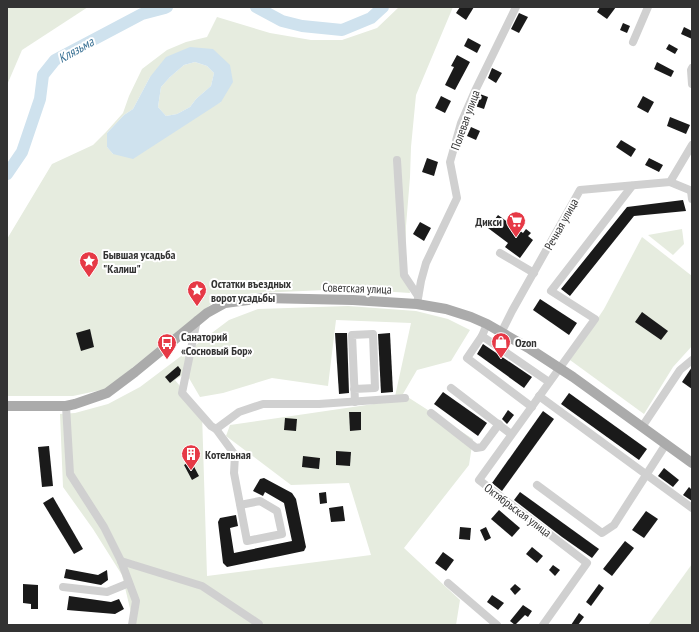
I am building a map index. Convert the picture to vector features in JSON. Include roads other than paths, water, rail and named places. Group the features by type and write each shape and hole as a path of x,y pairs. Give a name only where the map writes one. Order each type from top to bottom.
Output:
{"main road":[{"name":"Советская улица","path":"7,406 66,406 108,393 197,320 225,303 263,298 418,300 471,317 487,324 530,349 559,367 692,462"}],"street":[{"name":"Полевая улица","path":"418,300 426,263 457,198 450,162 461,123 516,7"},
{"path":"633,42 648,7"},
{"path":"692,68 692,84"},
{"path":"692,145 670,182 691,191 692,200"},
{"path":"397,160 404,275 418,300"},
{"name":"Речная улица","path":"501,332 580,190 670,182"},
{"name":"Октябрьская улица","path":"543,625 588,563 479,480 595,319 551,290 632,186"},
{"path":"500,254 534,273"},
{"path":"197,320 182,393 211,426 216,429 234,455 234,473 240,505 247,541 282,534 277,511 260,501 240,505"},
{"path":"487,324 482,336 467,358 532,407"},
{"path":"354,389 375,388 373,334 352,335 354,389 355,402"},
{"path":"482,336 549,382"},
{"path":"642,427 680,370 692,360"},
{"path":"451,388 511,434"},
{"path":"539,396 692,508"},
{"path":"216,429 239,412 263,404 319,404 405,398"},
{"path":"66,406 70,474 104,526 121,561 136,601 132,625"},
{"path":"431,413 476,448 482,447 499,424"},
{"path":"538,485 602,533 614,525 666,444"},
{"path":"121,561 202,586 259,625"},
{"path":"63,587 107,592 129,583"},
{"path":"448,583 497,625"}],"water":[{"path":"190,47 213,49 230,65 233,82 221,102 133,159 113,154 107,147 107,133 124,115 133,109 150,77 166,57","holes":["195,62 207,66 214,73 211,86 196,99 190,107 177,114 166,116 158,107 161,87 184,65"]}],"waterway":[{"name":"Клязьма","path":"7,174 22,152 40,99 43,75 55,60 142,14 167,7"},
{"name":"Клязьма","path":"256,7 282,21 302,26 342,30 371,18 383,7"}],"place":[{"name":"Дикси","path":"516,238"},
{"name":"Бывшая усадьба \"Калиш\"","path":"89,278"},
{"name":"Остатки въездных ворот усадьбы","path":"197,307"},
{"name":"Ozon","path":"501,359"},
{"name":"Санаторий «Сосновый Бор»","path":"167,360"},
{"name":"Котельная","path":"191,471"}]}
